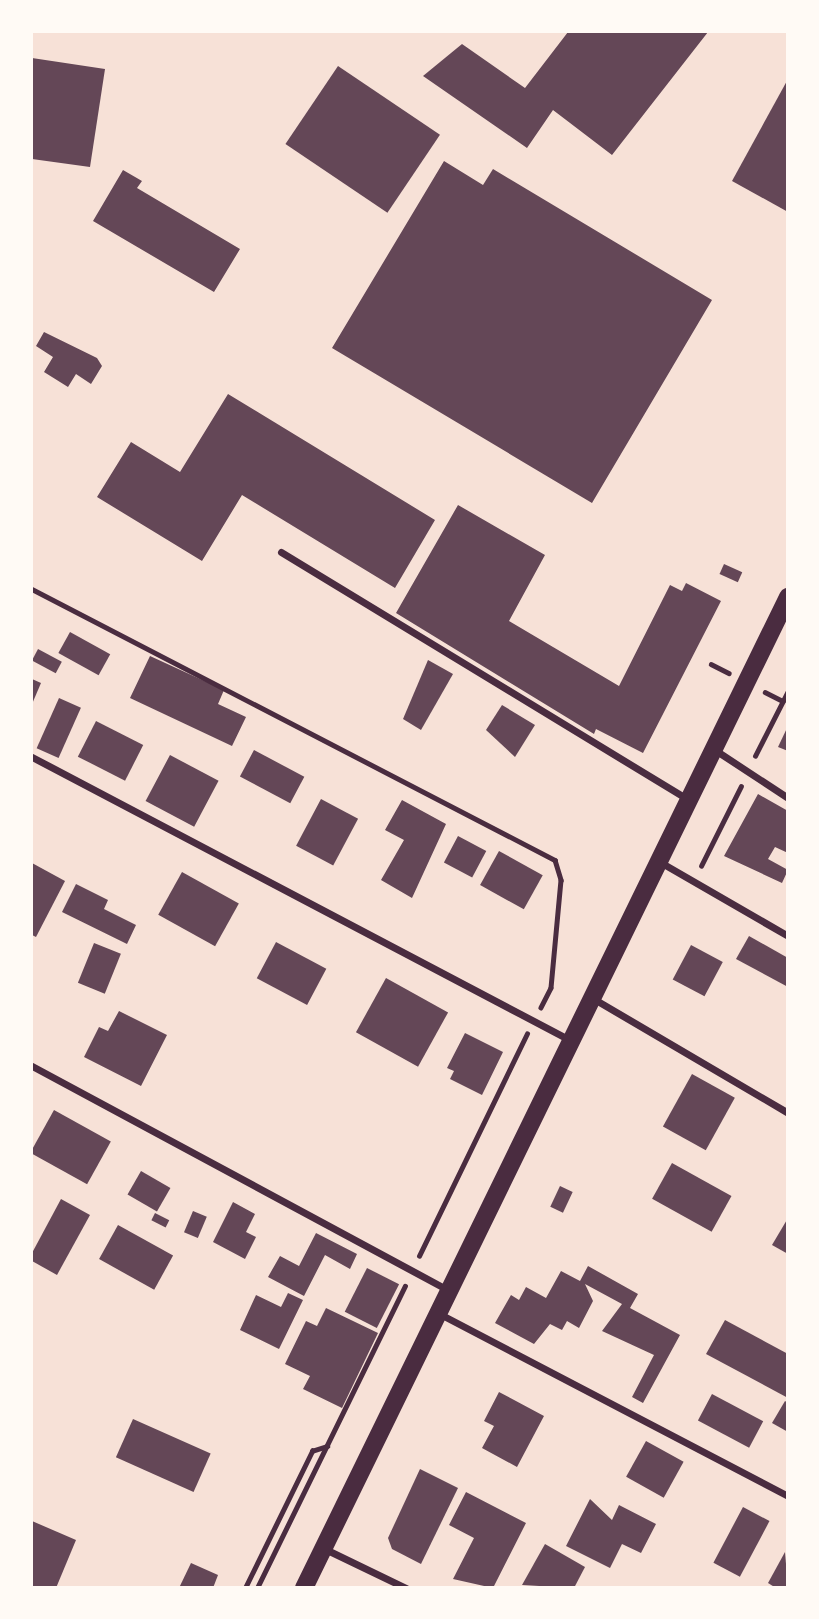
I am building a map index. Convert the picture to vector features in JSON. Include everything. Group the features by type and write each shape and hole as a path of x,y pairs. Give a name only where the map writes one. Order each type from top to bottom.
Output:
{"main road":[{"path":"304,1587 573,1042 788,597"}],"street":[{"path":"281,552 690,800"},
{"path":"714,749 788,798"},
{"path":"32,757 573,1042"},
{"path":"660,862 788,936"},
{"path":"594,999 788,1113"},
{"path":"32,1066 449,1291"},
{"path":"438,1313 788,1496"},
{"path":"323,1548 406,1587"}],"path":[{"path":"32,589 555,860 561,880 551,988 257,1587"},
{"path":"245,1587 312,1451 327,1446"}],"building":[{"path":"568,32 708,32 612,155 553,110 527,148 423,76 462,44 525,88"},
{"path":"32,58 105,69 90,167 32,159"},
{"path":"338,66 440,135 387,213 285,144"},
{"path":"788,79 788,212 732,181"},
{"path":"444,161 483,185 493,169 712,300 592,503 332,348"},
{"path":"123,170 142,181 137,188 240,249 214,292 93,221"},
{"path":"44,332 97,358 102,366 91,384 76,374 68,387 44,372 53,357 36,346"},
{"path":"228,394 435,520 395,588 242,495 202,561 97,497 131,442 180,472"},
{"path":"458,505 545,555 509,621 619,686 670,585 682,591 686,583 721,601 643,753 596,729 594,734 396,613"},
{"path":"724,564 742,572 738,582 720,574"},
{"path":"70,632 110,654 99,675 58,653"},
{"path":"38,649 62,662 56,673 32,661"},
{"path":"150,656 224,690 218,704 246,717 232,746 130,698"},
{"path":"428,660 453,674 421,730 403,719"},
{"path":"32,679 41,683 32,704"},
{"path":"59,698 81,708 59,758 37,748"},
{"path":"502,705 535,725 515,757 486,730"},
{"path":"96,721 143,745 125,781 78,757"},
{"path":"788,726 788,751 778,747"},
{"path":"254,750 304,777 290,803 240,776"},
{"path":"170,755 219,781 194,827 146,801"},
{"path":"758,794 788,811 788,853 775,847 768,859 788,870 782,883 724,856"},
{"path":"321,799 358,819 333,866 296,846"},
{"path":"402,800 446,824 412,898 381,880 404,840 385,830"},
{"path":"458,836 486,851 472,878 444,862"},
{"path":"499,851 543,875 524,909 480,885"},
{"path":"32,863 65,881 36,937 32,935"},
{"path":"182,872 239,904 215,946 158,915"},
{"path":"76,884 108,900 104,909 136,925 127,944 62,912"},
{"path":"749,936 788,958 788,987 736,959"},
{"path":"276,942 326,969 307,1005 257,978"},
{"path":"94,943 121,954 105,994 78,983"},
{"path":"691,945 723,962 704,996 673,979"},
{"path":"386,978 448,1012 418,1067 356,1032"},
{"path":"119,1011 167,1035 141,1086 84,1057 99,1027 108,1031"},
{"path":"465,1033 503,1052 482,1095 450,1079 454,1071 447,1068"},
{"path":"692,1074 735,1098 706,1150 663,1126"},
{"path":"54,1110 111,1142 87,1184 32,1154"},
{"path":"672,1163 731,1196 712,1232 652,1199"},
{"path":"141,1171 170,1188 157,1211 127,1194"},
{"path":"560,1186 573,1192 563,1213 550,1207"},
{"path":"61,1199 90,1215 57,1275 32,1261 32,1253"},
{"path":"233,1202 255,1214 246,1232 256,1237 245,1259 213,1242"},
{"path":"193,1211 207,1217 198,1238 184,1232"},
{"path":"155,1213 169,1220 166,1227 151,1220"},
{"path":"788,1218 788,1254 772,1245"},
{"path":"118,1225 173,1256 154,1290 99,1259"},
{"path":"316,1233 357,1254 350,1269 325,1255 304,1296 268,1277 280,1256 299,1266"},
{"path":"588,1266 638,1294 630,1308 680,1335 643,1403 632,1397 654,1355 602,1331 622,1304 585,1284 593,1301 579,1328 567,1321 562,1330 550,1324 534,1344 495,1323 511,1295 519,1300 526,1287 546,1298 561,1271 580,1281"},
{"path":"367,1268 399,1284 377,1328 345,1312"},
{"path":"288,1293 303,1300 279,1349 240,1330 256,1295 281,1307"},
{"path":"326,1308 378,1333 342,1408 303,1389 310,1376 285,1364 306,1321 317,1326"},
{"path":"725,1320 788,1354 788,1398 706,1354"},
{"path":"499,1392 544,1416 517,1467 482,1448 494,1426 484,1421"},
{"path":"712,1394 763,1421 749,1448 698,1420"},
{"path":"785,1401 788,1403 788,1432 772,1423"},
{"path":"133,1419 211,1454 194,1492 116,1457"},
{"path":"646,1441 684,1462 664,1498 626,1477"},
{"path":"420,1469 458,1488 421,1564 392,1549 388,1538"},
{"path":"466,1492 526,1523 493,1588 453,1579 474,1538 449,1525"},
{"path":"590,1499 612,1520 619,1505 656,1524 641,1553 622,1544 610,1568 566,1546"},
{"path":"743,1507 769,1521 740,1577 713,1563"},
{"path":"32,1521 76,1540 56,1588 32,1588"},
{"path":"545,1544 585,1567 574,1588 522,1585"},
{"path":"785,1552 788,1588 776,1588 768,1583"},
{"path":"191,1563 218,1575 213,1588 179,1588"}]}
